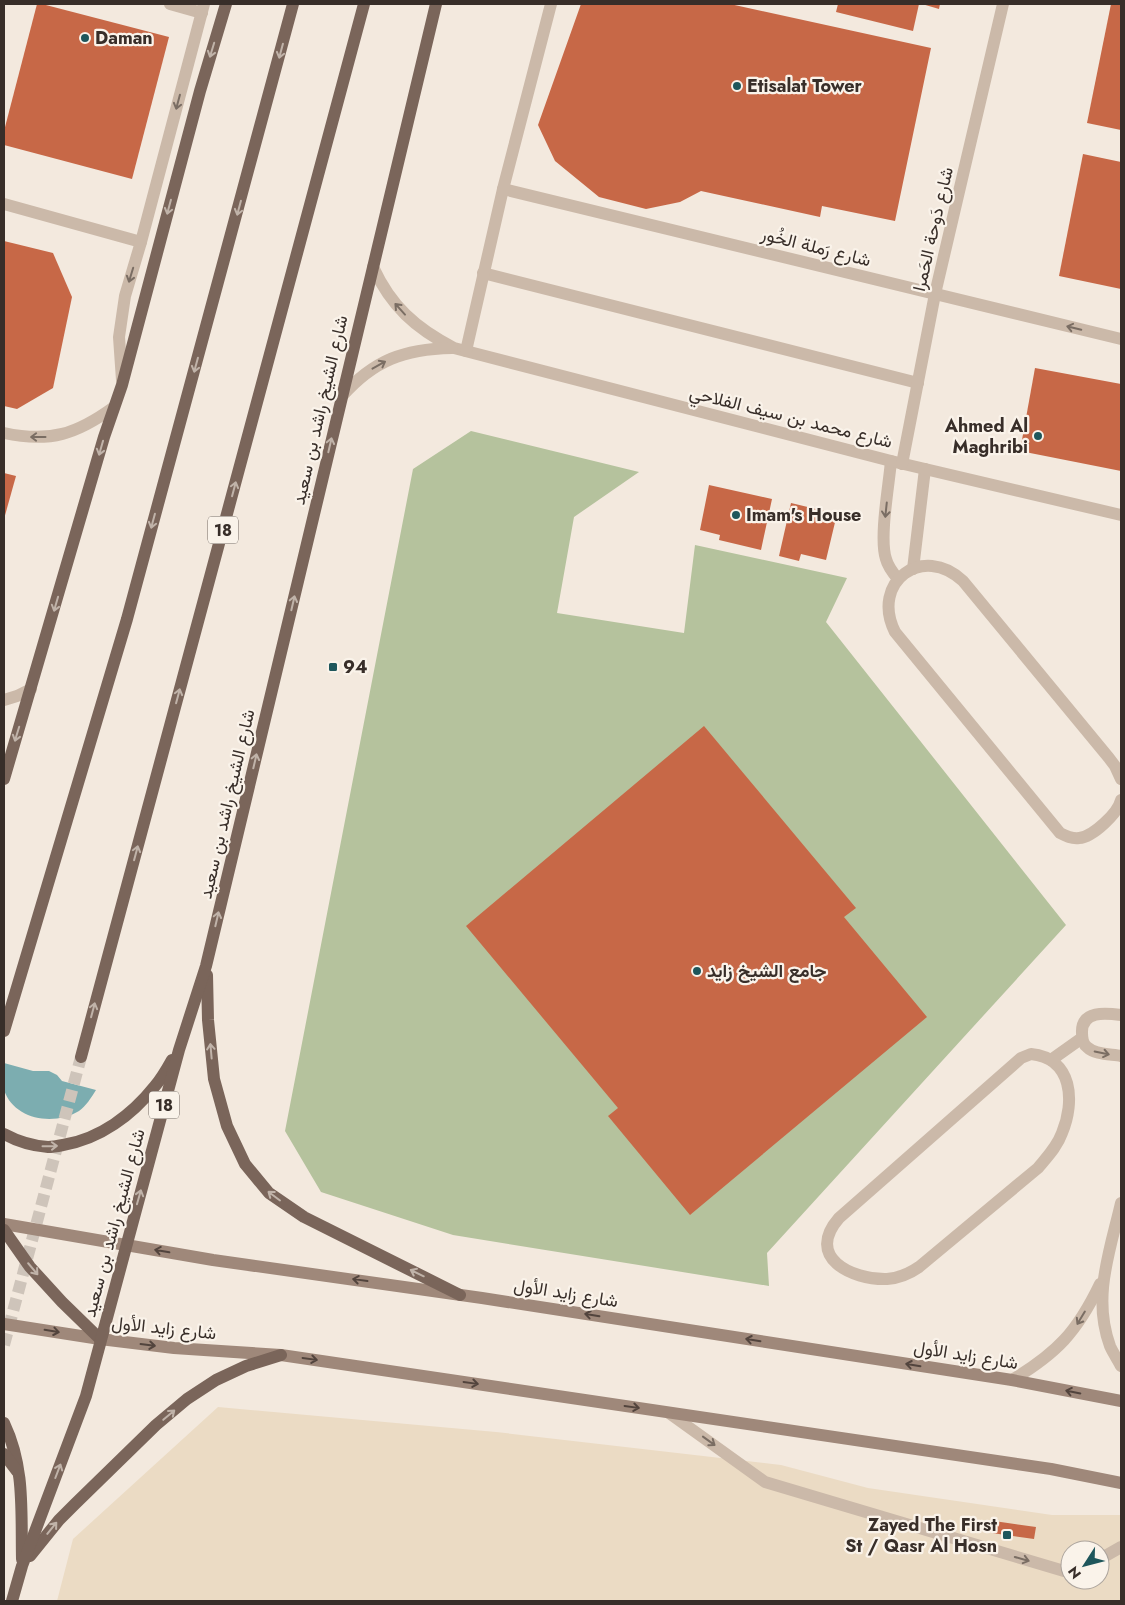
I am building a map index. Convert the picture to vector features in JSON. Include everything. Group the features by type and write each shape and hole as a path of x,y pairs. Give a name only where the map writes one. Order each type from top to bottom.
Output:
{"main road":[{"path":"4,779 114,406 122,385 200,91 226,4"},
{"path":"4,1031 126,619 293,4"},
{"name":"18","path":"81,1057 364,4"},
{"name":"شارع الشيخ راشد بن سعيد","path":"12,1601 22,1566 86,1396 179,1050 206,966 436,4"},
{"path":"206,966 208,1020 214,1079 227,1126 245,1164 269,1193 304,1217 460,1295"},
{"path":"4,1134 26,1143 49,1147 75,1143 95,1135 123,1119 140,1103 156,1086 179,1050"},
{"name":"شارع زايد الأول","path":"4,1224 213,1260 460,1295 1012,1380 1121,1401"},
{"path":"4,1230 30,1267 100,1339"},
{"name":"شارع زايد الأول","path":"4,1324 174,1348 281,1355 1052,1469 1121,1483"},
{"path":"22,1566 59,1520 156,1425 187,1399 216,1380 246,1366 281,1355"},
{"path":"4,1423 12,1439 20,1475 22,1566"},
{"path":"4,1454 20,1475"}],"street":[{"path":"122,385 120,337 125,296 203,8 170,4"},
{"path":"460,350 483,273 550,4"},
{"name":"شارع دَوحة الحَمرا","path":"898,579 890,570 884,551 885,520 896,462 918,382 935,294 1003,4"},
{"name":"شارع رَملة الخُور","path":"503,188 1121,339"},
{"path":"4,204 141,242"},
{"name":"شارع محمد بن سيف الفلاحي","path":"373,267 381,285 405,315 436,339 460,350 896,462 1121,515"},
{"path":"483,273 918,382"},
{"name":"شارع محمد بن سيف الفلاحي","path":"342,396 355,381 390,359 408,352 429,348 460,350"},
{"path":"4,433 22,437 47,437 71,432 94,421 114,406"},
{"path":"913,569 925,469"},
{"path":"1121,778 1112,762 963,581 946,568 935,566 913,569 898,579 888,600 887,611 894,632 1060,833 1068,838 1088,835 1112,816 1121,800"},
{"path":"4,700 18,696 31,689"},
{"path":"1121,1015 1095,1014 1086,1019 1081,1028 1082,1038 1087,1047 1096,1052 1121,1056"},
{"path":"1052,1060 1082,1038"},
{"path":"1032,1054 1042,1055 1052,1060 1059,1067 1069,1086 1068,1114 1062,1134 1052,1152 1038,1168 909,1274 892,1278 874,1278 845,1271 836,1265 830,1257 828,1236 832,1226 839,1218 1021,1058 1032,1054"},
{"path":"1121,1203 1104,1275 1101,1300 1104,1324 1111,1348 1121,1366"},
{"path":"1012,1380 1037,1365 1058,1347 1077,1325 1104,1275"},
{"path":"669,1413 765,1482 1060,1571"},
{"path":"1110,1554 1121,1547"}],"green space":[{"path":"471,431 639,472 574,517 557,613 684,633 695,545 847,578 826,622 1066,925 767,1253 769,1286 453,1235 321,1192 285,1131 413,469"}],"shaded area":[{"path":"218,1407 496,1432 781,1465 868,1488 1052,1515 1121,1515 1121,1601 57,1601 73,1539"}],"water":[{"path":"4,1063 33,1071 49,1071 57,1075 62,1081 96,1090 82,1109 69,1116 47,1119 36,1117 16,1108 9,1100 3,1087"}],"building":[{"path":"37,4 169,37 132,179 4,145 4,131"},
{"name":"Etisalat Tower","path":"581,4 730,4 931,48 895,221 822,206 820,217 701,191 680,202 646,209 599,197 555,161 538,125"},
{"path":"838,4 919,4 913,31 836,12"},
{"path":"922,4 940,4 939,9"},
{"path":"1111,4 1121,4 1121,130 1087,123"},
{"path":"1083,154 1121,162 1121,289 1059,276"},
{"path":"4,241 53,253 72,297 53,388 17,409 4,406"},
{"path":"1035,368 1121,384 1121,471 1020,451"},
{"path":"4,473 16,476 4,519"},
{"name":"Imam's House","path":"709,485 772,499 761,550 719,540 720,535 700,530"},
{"path":"791,503 837,514 826,560 801,554 799,561 779,556"},
{"name":"جامع الشيخ زايد","path":"704,726 856,908 844,917 927,1017 690,1215 608,1116 618,1108 466,926"},
{"path":"994,1521 1036,1527 1034,1539 992,1533"}],"tunnel":[{"path":"4,1345 81,1057"}],"place":[{"name":"Daman","path":"85,38"},
{"name":"Etisalat Tower","path":"737,86"},
{"name":"Ahmed Al Maghribi","path":"1038,436"},
{"name":"Imam's House","path":"736,515"},
{"name":"94","path":"333,667"},
{"name":"جامع الشيخ زايد","path":"697,971"},
{"name":"Zayed The First St / Qasr Al Hosn","path":"1007,1535"}]}
